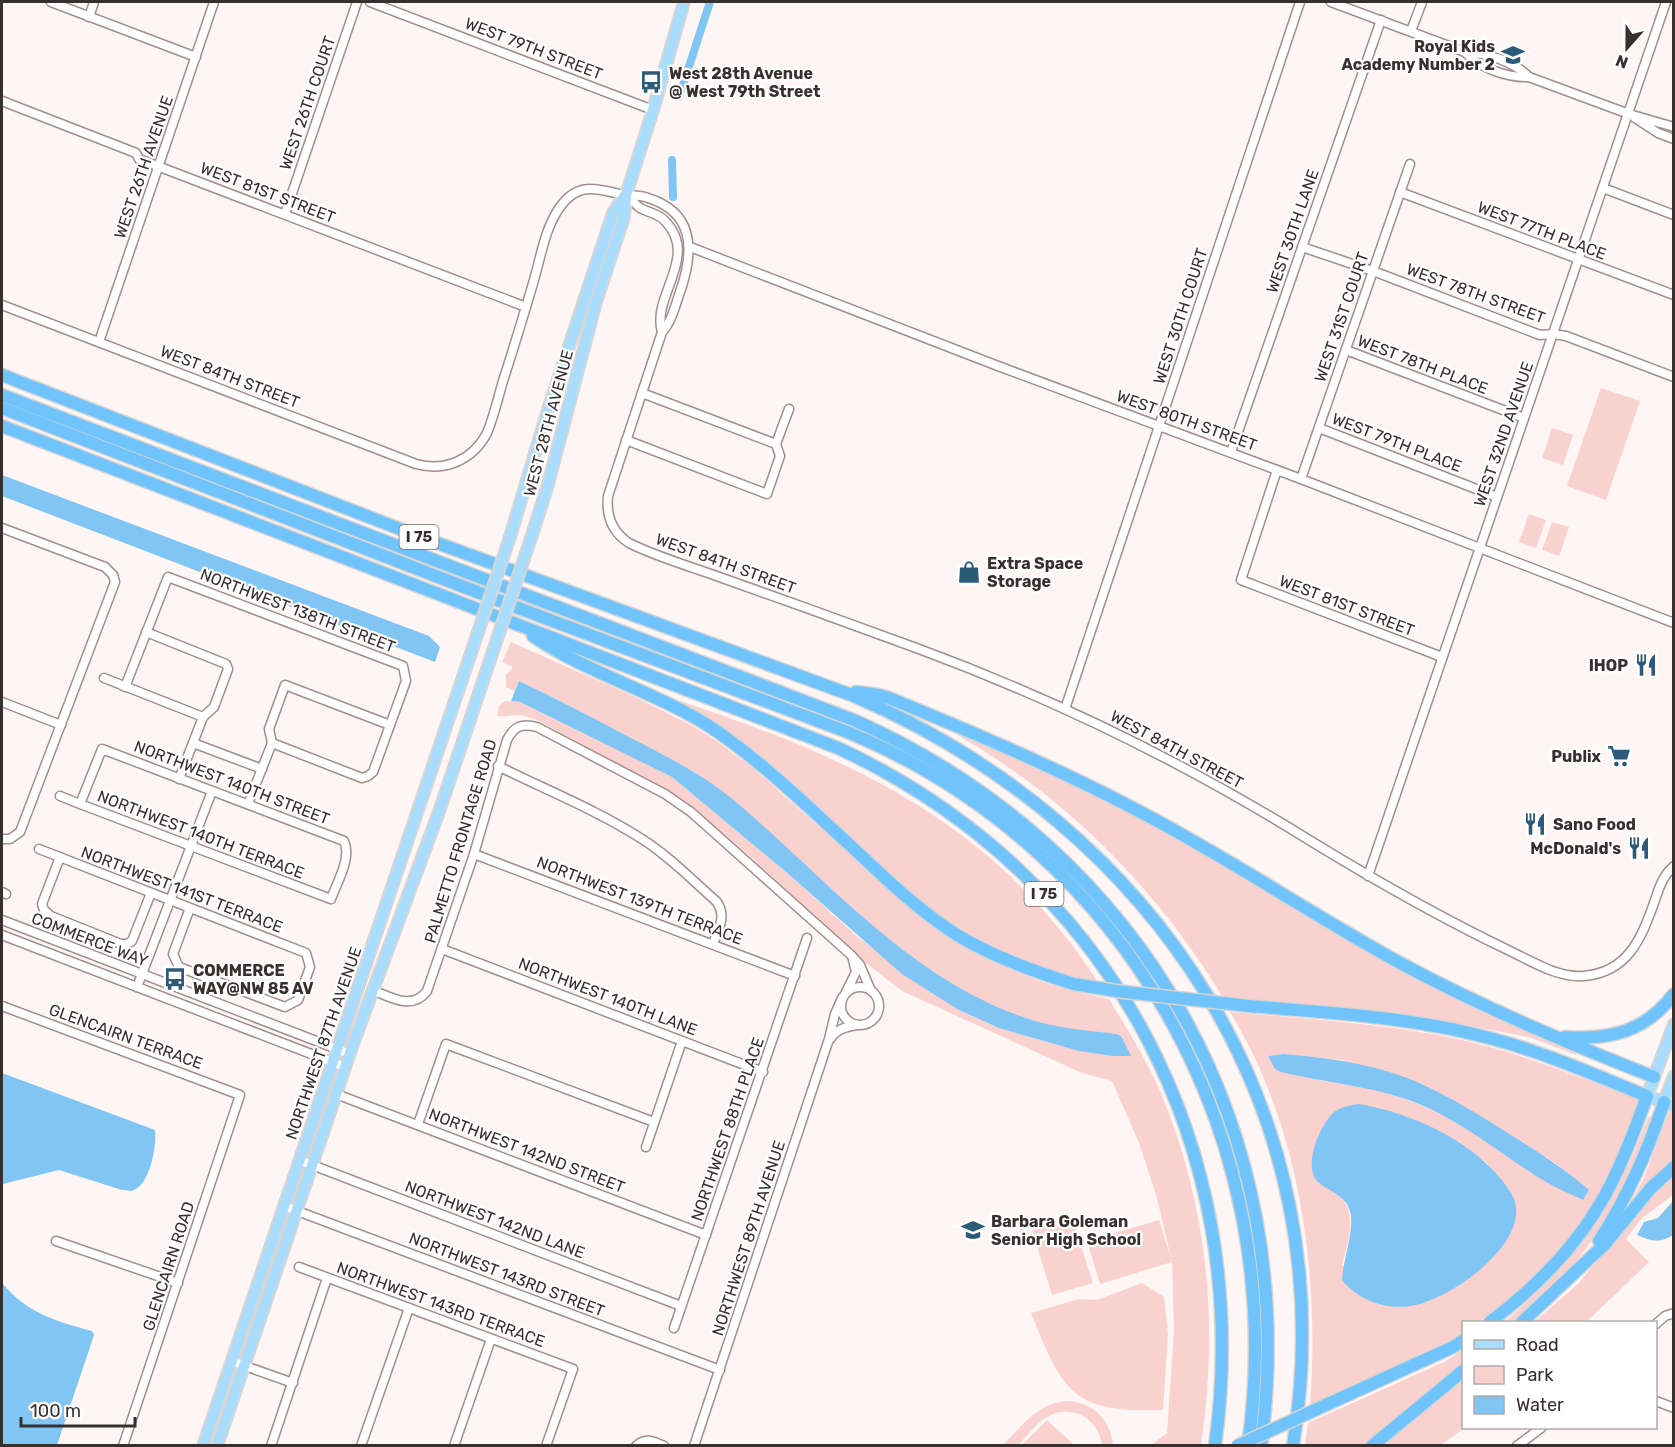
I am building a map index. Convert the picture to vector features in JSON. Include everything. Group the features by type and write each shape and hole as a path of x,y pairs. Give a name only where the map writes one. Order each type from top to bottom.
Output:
{"highway":[{"name":"I 75","path":"2,375 418,536 840,690 911,722 952,745 997,774 1053,817 1103,862 1168,936 1206,993 1235,1047 1259,1104 1279,1166 1293,1229 1299,1275 1300,1386 1293,1446"},
{"path":"2,395 856,722 902,743 945,767 1026,825 1080,875 1131,935 1180,1009 1218,1087 1248,1181 1264,1268 1268,1325 1268,1372 1261,1446"},
{"path":"2,408 871,742 915,764 969,797 1023,840 1085,900 1135,962 1180,1036 1214,1113 1236,1182 1246,1230 1255,1309 1255,1368 1248,1446"},
{"name":"I 75","path":"2,426 808,736 876,766 928,797 982,836 1015,864 1058,909 1095,954 1142,1028 1169,1084 1197,1161 1214,1237 1220,1293 1222,1374 1215,1446"},
{"path":"517,625 559,654 655,697 728,739 775,777 922,909 957,934 993,954 1035,972 1074,984 1116,991 1424,1023 1492,1039 1647,1096 1629,1146 1614,1178 1585,1227 1526,1295 1493,1321"},
{"path":"840,690 889,698 992,740 1062,772 1177,831 1402,964 1552,1036 1654,1077"},
{"path":"1552,1036 1592,1038 1625,1032 1655,1014 1674,994"},
{"path":"1584,1262 1628,1193 1669,1104"},
{"path":"1524,1321 1605,1244 1650,1189 1674,1167"},
{"path":"1237,1446 1462,1341"},
{"path":"1372,1446 1462,1372"}],"main road":[{"name":"WEST 28TH AVENUE","path":"491,657 547,488 596,302 624,217 626,195 684,2"},
{"name":"WEST 28TH AVENUE","path":"472,650 613,213 626,195"},
{"name":"NORTHWEST 87TH AVENUE","path":"202,1446 472,650"},
{"name":"NORTHWEST 87TH AVENUE","path":"218,1446 345,1067 440,809 491,657"},
{"path":"372,990 369,976 377,930"},
{"path":"1654,1077 1673,1082 1669,1104 1647,1096 1654,1077 1674,1024"}],"street":[{"path":"51,2 196,57"},
{"path":"89,17 94,2"},
{"name":"WEST 26TH AVENUE","path":"99,342 214,2"},
{"name":"WEST 26TH COURT","path":"285,214 357,2"},
{"name":"WEST 79TH STREET","path":"370,2 653,110"},
{"name":"WEST 30TH COURT","path":"1065,708 1300,2"},
{"path":"1411,31 1422,2"},
{"name":"WEST 32ND AVENUE","path":"1368,876 1666,2"},
{"path":"1337,3 1465,52 1473,62 1515,78 1529,77 1629,114 1674,127"},
{"name":"WEST 30TH LANE","path":"1231,452 1381,20"},
{"name":"WEST 81ST STREET","path":"2,101 136,153 139,159 526,307"},
{"path":"1629,114 1658,133 1674,139"},
{"name":"WEST 31ST COURT","path":"1301,479 1410,164"},
{"path":"526,307 548,232 563,203 575,194 592,188 646,197 667,207 684,225 690,247 686,275 669,324 662,332 626,440 767,494 780,456 776,444 789,408"},
{"path":"1603,188 1674,215"},
{"name":"WEST 77TH PLACE","path":"1400,192 1674,295"},
{"path":"626,195 641,208 663,219 673,231 676,242 677,263 658,321 662,332"},
{"name":"WEST 80TH STREET","path":"690,247 1674,623"},
{"name":"WEST 78TH STREET","path":"1302,247 1373,271 1540,335 1566,336 1674,377"},
{"name":"WEST 84TH STREET","path":"2,305 416,464 432,467 450,465 470,455 487,433 526,307"},
{"name":"WEST 78TH PLACE","path":"1346,350 1524,418"},
{"path":"642,393 776,444"},
{"name":"WEST 79TH PLACE","path":"1319,428 1497,496"},
{"name":"WEST 84TH STREET","path":"626,440 608,496 608,516 619,535 638,547 944,658 1065,708 1187,769 1430,910 1523,958 1559,973 1579,976 1607,970 1631,952 1642,936 1662,880 1674,866"},
{"name":"WEST 81ST STREET","path":"1277,470 1241,580 1442,657"},
{"path":"2,528 105,567 115,578 114,587 20,832 10,839 2,839"},
{"name":"NORTHWEST 138TH STREET","path":"146,632 168,577 403,666 406,681 390,725"},
{"path":"125,687 146,632 226,664 228,669 214,707 203,717 179,779"},
{"path":"104,678 203,717"},
{"path":"248,804 272,743 268,729 285,685 390,725 373,772 362,778 272,743"},
{"path":"2,702 61,725"},
{"name":"PALMETTO FRONTAGE ROAD","path":"372,990 406,1002 421,999 427,991 474,854 498,766 511,731 519,726 528,725 645,784 691,812 850,954 860,965 872,991"},
{"path":"193,743 262,769"},
{"name":"NORTHWEST 140TH STREET","path":"80,804 102,749 248,804 344,841 347,856 331,899"},
{"path":"498,766 615,824 643,839 665,855 721,907 722,920 713,944"},
{"path":"136,987 212,791"},
{"name":"NORTHWEST 140TH TERRACE","path":"60,796 331,899"},
{"name":"NORTHWEST 141ST TERRACE","path":"39,849 306,953 310,960 310,967 298,1000 285,1007 179,967 172,954 190,908"},
{"name":"NORTHWEST 139TH TERRACE","path":"474,854 795,976"},
{"path":"60,857 42,904 44,910 51,916 121,944 128,944 132,941 151,893"},
{"name":"COMMERCE WAY","path":"2,920 350,1054"},
{"name":"COMMERCE WAY","path":"2,935 345,1067"},
{"name":"NORTHWEST 88TH PLACE","path":"674,1328 807,938"},
{"name":"NORTHWEST 140TH LANE","path":"442,949 763,1072"},
{"path":"850,954 856,972 840,1004 843,1016 858,1025"},
{"path":"829,1039 834,1032 843,1028 873,1020 879,1009 878,999 867,988 856,987 844,995"},
{"name":"NORTHWEST 89TH AVENUE","path":"694,1446 829,1039 835,1014 844,995"},
{"name":"GLENCAIRN TERRACE","path":"2,1006 240,1095"},
{"path":"646,1147 682,1041"},
{"path":"418,1124 446,1044 654,1122"},
{"name":"NORTHWEST 142ND STREET","path":"336,1094 706,1234"},
{"name":"GLENCAIRN ROAD","path":"123,1446 240,1095"},
{"name":"NORTHWEST 142ND LANE","path":"299,1160 681,1306"},
{"name":"NORTHWEST 143RD STREET","path":"284,1206 720,1370"},
{"path":"56,1241 178,1283"},
{"name":"NORTHWEST 143RD TERRACE","path":"299,1267 573,1369 546,1446"},
{"path":"271,1446 327,1278"},
{"path":"361,1446 409,1308"},
{"path":"1657,1323 1665,1316 1674,1313"},
{"path":"454,1446 491,1339"},
{"path":"231,1361 293,1383"},
{"path":"1657,1401 1674,1408"},
{"path":"1517,1446 1540,1429"},
{"path":"639,1443 649,1440 664,1446"}],"green space":[{"path":"1601,388 1640,401 1606,500 1567,486"},
{"path":"1552,428 1573,435 1563,465 1542,458"},
{"path":"1529,514 1546,520 1536,548 1519,542"},
{"path":"1552,522 1569,527 1559,556 1542,550"},
{"path":"511,642 635,697 691,725 715,740 753,768 921,918 943,933 1010,969 1057,986 1109,999 1160,1091 1176,1134 1199,1221 1209,1310 1209,1354 1201,1445 1151,1445 1167,1433 1174,1329 1172,1262 1100,1284 1087,1241 1159,1220 1171,1258 1157,1198 1139,1143 1112,1081 1082,1073 902,991 857,956 751,857 676,796 537,720 520,715 497,716 499,706 504,701 520,702 672,777 786,872 859,938 959,1010 999,1028 1079,1051 1116,1034 1034,1021 980,999 940,976 867,921 765,828 707,781 658,752 519,681 515,691 506,687 506,675 513,667 502,662"},
{"path":"680,701 804,747 861,773 915,804 966,839 1013,879 1057,927 1098,982 1026,961 981,940 939,914 909,892 827,819 679,704"},
{"path":"961,732 1178,839 1367,952 1418,979 1576,1052 1576,1055 1529,1037 1424,1017 1222,996 1169,919 1107,850 1037,788 959,736"},
{"path":"1230,1012 1372,1025 1457,1039 1527,1058 1640,1100 1601,1192 1562,1246 1511,1299 1480,1321 1462,1321 1462,1334 1440,1347 1310,1405 1312,1304 1308,1252 1289,1151 1254,1056","holes":["1283,1054 1342,1060 1478,1115 1555,1163 1589,1190 1583,1200 1548,1183 1464,1126 1426,1107 1385,1092 1281,1072 1268,1056","1393,1112 1443,1134 1488,1164 1457,1285 1421,1303 1402,1306 1381,1304 1342,1265 1350,1228 1348,1209 1337,1193 1317,1180"]},
{"path":"1669,1111 1673,1113 1673,1163 1625,1213 1644,1178"},
{"path":"1653,1117 1632,1169 1606,1219 1591,1242 1555,1285 1520,1316 1505,1321 1541,1288 1590,1230 1616,1188 1648,1118"},
{"path":"1673,1173 1673,1195 1641,1219 1626,1239 1649,1262 1587,1321 1535,1321 1578,1284 1643,1204"},
{"path":"1072,1218 1093,1283 1052,1295 1032,1230"},
{"path":"1142,1283 1164,1297 1168,1334 1163,1410 1108,1407 1090,1401 1075,1392 1063,1379 1052,1362 1031,1313 1079,1299 1097,1300"},
{"path":"1462,1351 1462,1364 1365,1445 1305,1446 1308,1423 1444,1362"},
{"path":"1462,1380 1463,1429 1441,1445 1383,1445"},
{"path":"1069,1401 1086,1405 1100,1415 1109,1428 1113,1445 1102,1445 1096,1428 1083,1416 1076,1413 1058,1412 1036,1425 1018,1445 1003,1445 1040,1410 1058,1402"},
{"path":"1047,1420 1074,1445 1022,1445"}],"water":[{"path":"2,475 429,636 440,647 435,662 2,496"},
{"path":"519,681 670,758 719,788 867,921 940,976 980,999 1034,1021 1121,1036 1131,1056 1079,1051 999,1028 959,1010 902,974 786,872 672,777 520,702 511,701"},
{"path":"1283,1054 1360,1064 1398,1075 1434,1090 1494,1124 1553,1162 1589,1190 1583,1200 1555,1187 1458,1124 1408,1100 1372,1090 1281,1072 1275,1069 1268,1056"},
{"path":"2,1073 155,1130 151,1165 143,1182 131,1191 122,1190 59,1170 3,1184 2,1189"},
{"path":"1359,1104 1418,1121 1455,1140 1487,1164 1501,1179 1514,1199 1516,1207 1514,1223 1507,1240 1495,1256 1462,1283 1426,1302 1401,1307 1382,1305 1356,1293 1342,1280 1351,1231 1351,1216 1342,1198 1317,1181 1313,1174 1312,1156 1323,1126 1333,1113 1339,1109"},
{"path":"1673,1201 1673,1235 1664,1240 1655,1241 1637,1235 1644,1222 1658,1218"},
{"path":"2,1283 21,1302 32,1309 66,1324 92,1331 94,1335 57,1445 2,1445"}],"waterway":[{"path":"679,97 710,2"},
{"path":"672,160 673,197"}],"place":[{"name":"Royal Kids Academy Number 2","path":"1513,55"},
{"name":"West 28th Avenue @ West 79th Street","path":"651,82"},
{"name":"Extra Space Storage","path":"969,572"},
{"name":"IHOP","path":"1646,665"},
{"name":"Publix","path":"1619,756"},
{"name":"Sano Food","path":"1535,824"},
{"name":"McDonald's","path":"1639,848"},
{"name":"COMMERCE WAY@NW 85 AV","path":"175,979"},
{"name":"Barbara Goleman Senior High School","path":"973,1230"}]}
